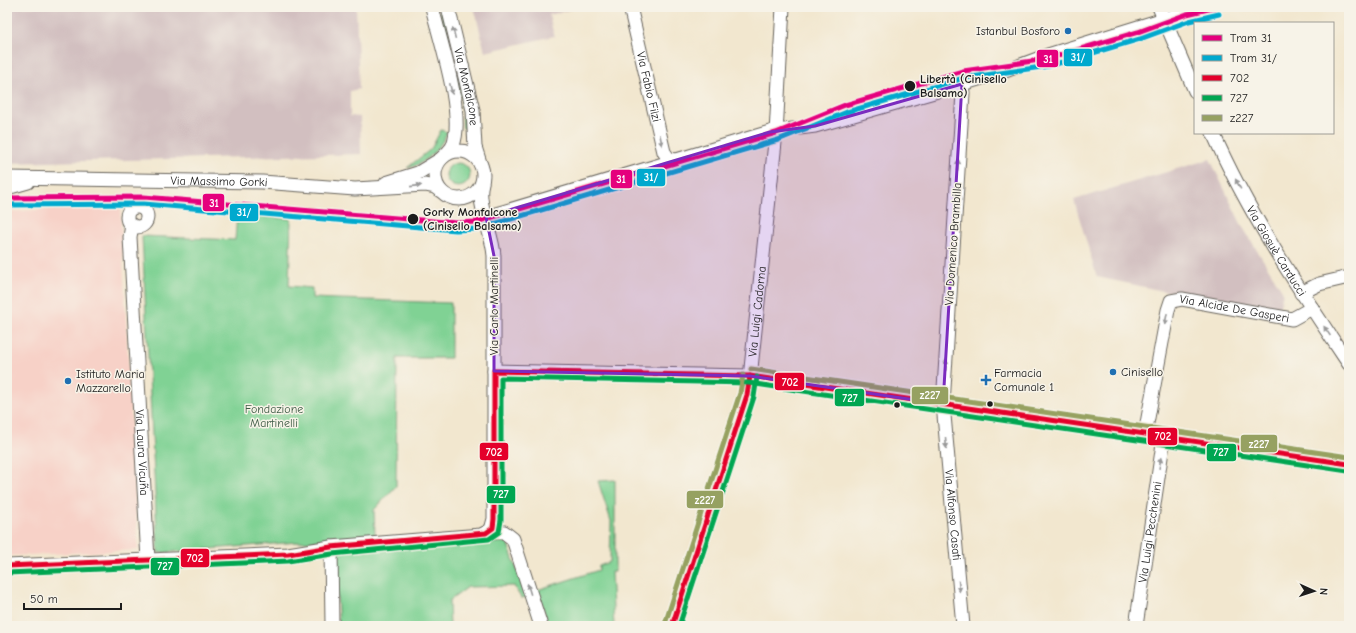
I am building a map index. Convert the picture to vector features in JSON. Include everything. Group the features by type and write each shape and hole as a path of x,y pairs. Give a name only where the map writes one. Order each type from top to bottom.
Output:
{"street":[{"name":"Via Monfalcone","path":"432,7 456,112 454,142 450,150 442,158"},
{"name":"Via Monfalcone","path":"448,7 473,110 475,147 481,166"},
{"name":"Via Fabio Filzi","path":"630,7 664,152 669,159 676,160"},
{"name":"Via Luigi Cadorna","path":"672,626 747,395 777,130 783,7"},
{"path":"486,217 777,130 815,126 962,84 1008,70 1048,55 1140,28 1162,13 1197,8"},
{"path":"1162,13 1194,89"},
{"name":"Via Domenico Brambilla","path":"943,404 963,93 962,84"},
{"name":"Via Giosuè Carducci","path":"1213,134 1256,220 1301,293 1349,364"},
{"path":"453,152 465,152 474,156 481,166 483,175 482,183 474,194 462,200 450,198 439,190 435,182 434,174 436,165 442,158 453,152"},
{"name":"Via Massimo Gorki","path":"363,189 418,173 442,158"},
{"name":"Via Massimo Gorki","path":"7,178 262,182 363,189 425,185 435,187 439,190"},
{"name":"Via Massimo Gorki","path":"7,188 36,181 76,178"},
{"name":"Via Carlo Martinelli","path":"482,183 480,198 494,250 494,519 491,530"},
{"name":"Via Laura Vicuña","path":"132,225 130,237 148,560"},
{"path":"1301,293 1319,284 1349,277"},
{"name":"Via Alcide De Gasperi","path":"1145,434 1168,310 1172,301 1182,299 1292,319 1312,308"},
{"path":"494,370 750,376 1349,464"},
{"name":"Via Alfonso Casati","path":"943,404 963,626"},
{"name":"Via Luigi Pecchenini","path":"1136,626 1164,437"},
{"path":"7,566 288,554 331,547 481,535 491,530 504,532 513,540 541,626"},
{"path":"331,547 332,626"}],"highlighted area":[{"path":"962,84 943,404 750,376 494,371 494,256 486,217 770,132 815,126"}],"shaded area":[{"path":"7,7 356,7 359,89 350,91 350,116 360,117 361,154 7,163"},
{"path":"474,7 581,7 549,15 554,36 485,52"},
{"path":"1210,159 1242,226 1283,292 1278,315 1097,277 1074,200"},
{"name":"Istituto Maria Mazzarello","path":"120,204 138,550 7,556 7,212"}],"green space":[{"path":"439,7 443,7 465,104 466,129 463,128 462,102"},
{"path":"441,130 447,132 441,144 432,155 426,160 407,168 431,149"},
{"path":"458,163 467,166 470,175 467,184 458,187 449,184 446,175 449,166"},
{"name":"Fondazione Martinelli","path":"237,214 291,219 289,286 312,288 312,298 451,303 451,358 397,358 396,486 374,510 375,536 158,553 142,236 235,240"},
{"path":"615,480 615,572 611,572 614,626 549,626 537,590 599,570 599,566 610,562 611,521 598,481"},
{"path":"507,542 527,597 521,598 514,586 468,587 449,601 450,626 339,626 334,551"}],"tram line":[{"name":"31","path":"7,198 144,197 457,223 476,222 776,133 845,105 963,71 1047,59 1138,32 1187,14 1217,7"},
{"name":"31/","path":"7,205 144,204 456,230 477,229 778,140 847,112 964,78 1049,66 1140,39 1189,21 1219,14"}],"transit line":[{"name":"z227","path":"751,369 1349,457"},
{"name":"702","path":"7,566 288,554 331,547 486,533 493,528 494,519 494,371 750,376 1349,464"},
{"name":"z227","path":"665,624 740,393 743,375"},
{"name":"702","path":"672,626 747,395 750,376"},
{"name":"727","path":"679,626 754,397 757,377"},
{"name":"727","path":"7,573 288,561 332,554 489,539 499,532 501,520 501,378 749,383 1348,471"}],"place":[{"name":"Istanbul Bosforo","path":"1068,31"},
{"name":"Libertà (Cinisello Balsamo)","path":"910,86"},
{"name":"Gorky Monfalcone (Cinisello Balsamo)","path":"413,219"},
{"name":"Cinisello","path":"1113,372"},
{"name":"Farmacia Comunale 1","path":"986,380"},
{"name":"Istituto Maria Mazzarello","path":"68,381"}]}
